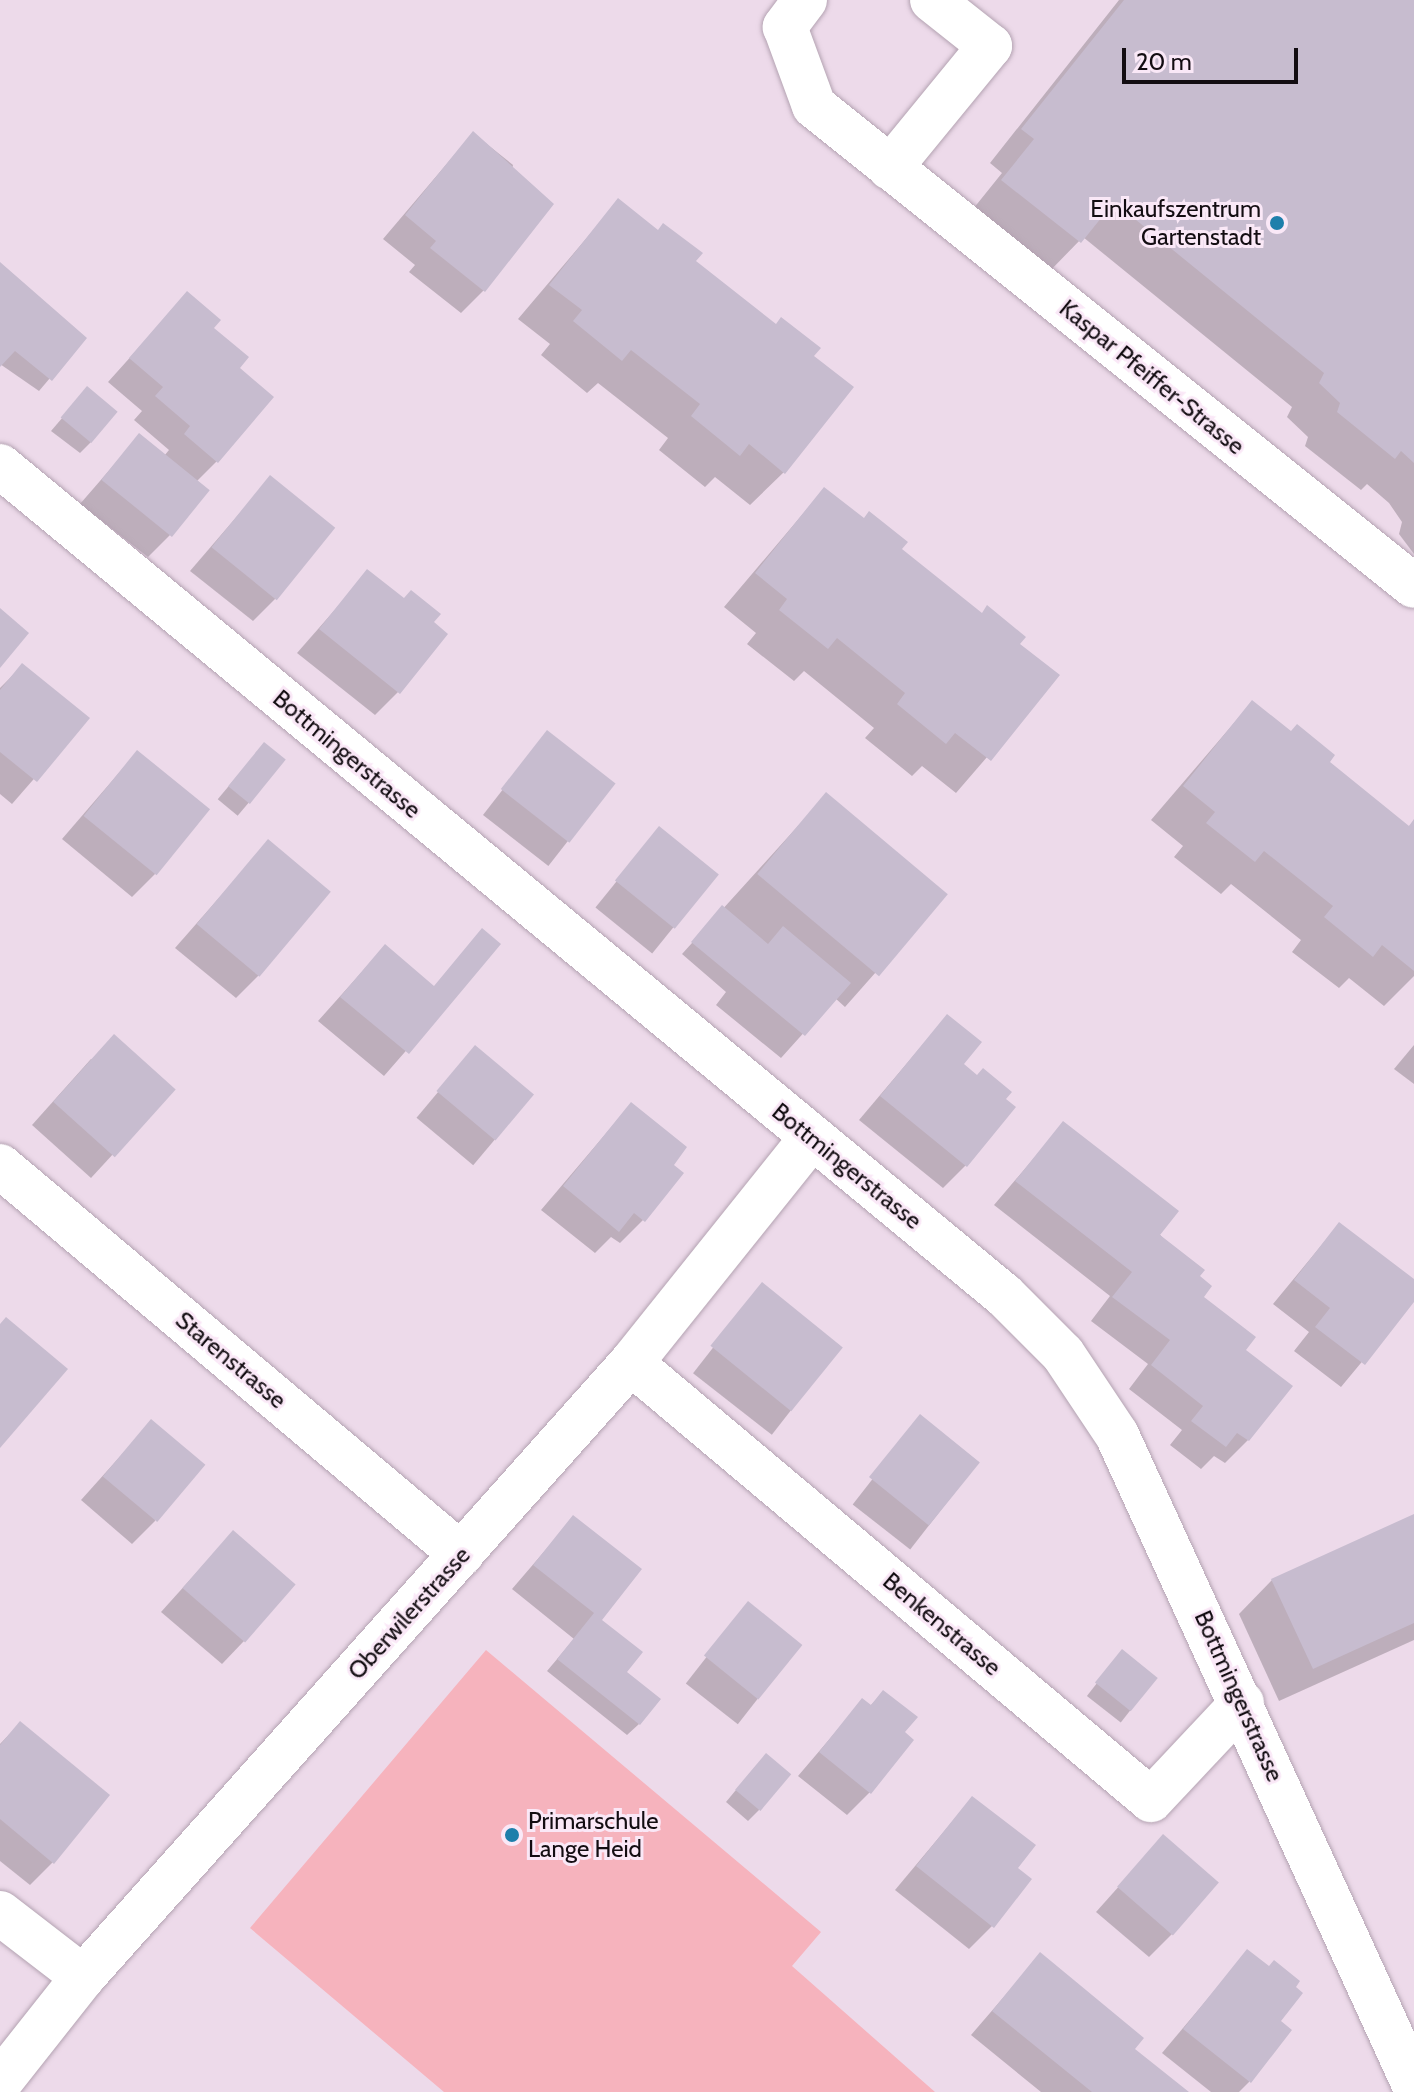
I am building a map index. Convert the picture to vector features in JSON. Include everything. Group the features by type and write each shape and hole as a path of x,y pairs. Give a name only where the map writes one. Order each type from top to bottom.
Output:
{"street":[{"name":"Kaspar Pfeiffer-Strasse","path":"805,0 785,27 814,106 1414,586"},
{"path":"890,168 990,46 932,0"},
{"name":"Bottmingerstrasse","path":"0,466 1004,1295 1063,1354 1117,1435 1414,2085"},
{"name":"Oberwilerstrasse","path":"0,2082 83,1977 631,1363 811,1138"},
{"name":"Starenstrasse","path":"0,1166 461,1554"},
{"name":"Benkenstrasse","path":"631,1363 1151,1800 1242,1703"},
{"path":"0,1913 83,1977"}],"shaded area":[{"name":"Primarschule Lange Heid","path":"486,1650 821,1932 792,1966 935,2092 444,2092 250,1928"}],"building":[{"name":"Einkaufszentrum Gartenstadt","path":"1124,0 1414,0 1414,463 1401,451 1395,459 1337,412 1340,403 1319,383 1324,373 1114,202 1081,243 1001,180 1034,139 1021,129"},
{"path":"473,131 554,204 485,292 430,248 436,241 405,215"},
{"path":"618,198 658,230 663,223 703,253 696,261 776,324 781,317 821,348 814,356 854,387 785,474 749,444 740,456 691,416 700,404 631,350 622,361 573,321 582,310 549,285"},
{"path":"0,262 87,338 52,381 15,351 0,367"},
{"path":"187,291 221,320 214,328 249,357 240,368 274,397 218,463 184,434 190,426 155,396 163,387 129,358"},
{"path":"87,386 118,412 91,443 61,417"},
{"path":"139,433 210,490 172,537 101,480"},
{"path":"270,475 335,528 277,600 211,547"},
{"path":"824,487 864,518 869,511 908,542 902,549 982,613 987,605 1026,637 1020,644 1060,675 991,761 955,733 946,744 897,704 905,693 837,638 828,649 779,610 787,599 755,573"},
{"path":"367,569 404,598 411,590 441,614 434,622 448,634 400,694 319,629"},
{"path":"0,608 29,633 0,668"},
{"path":"22,663 90,718 37,782 0,752 0,690"},
{"path":"1252,700 1291,731 1297,724 1335,755 1330,762 1409,826 1414,819 1414,971 1382,945 1373,957 1324,917 1333,906 1264,851 1255,862 1206,823 1215,812 1183,786"},
{"path":"547,730 616,784 569,843 501,789"},
{"path":"264,742 286,760 250,804 228,786"},
{"path":"137,750 210,809 157,875 84,816"},
{"path":"826,792 948,894 879,976 757,874"},
{"path":"659,826 719,874 675,929 615,880"},
{"path":"268,839 331,892 259,977 197,924"},
{"path":"722,905 768,944 783,926 851,983 805,1036 691,942"},
{"path":"482,928 501,944 409,1054 340,997 385,944 434,986"},
{"path":"947,1014 982,1042 964,1064 977,1075 983,1068 1012,1092 1006,1099 1016,1107 967,1167 880,1096"},
{"path":"114,1034 176,1090 115,1157 53,1102"},
{"path":"475,1045 534,1094 495,1140 436,1091"},
{"path":"631,1102 687,1147 674,1165 684,1173 645,1222 634,1213 619,1232 563,1186"},
{"path":"1063,1121 1179,1211 1160,1235 1205,1270 1200,1276 1212,1286 1204,1297 1256,1337 1246,1350 1293,1386 1249,1441 1237,1433 1226,1447 1191,1421 1203,1406 1151,1365 1170,1340 1112,1297 1132,1272 1015,1181"},
{"path":"1339,1222 1414,1279 1414,1302 1365,1365 1315,1327 1330,1308 1294,1280"},
{"path":"762,1282 843,1347 791,1411 710,1346"},
{"path":"6,1317 68,1369 0,1448 0,1324"},
{"path":"920,1414 980,1462 929,1525 869,1477"},
{"path":"151,1419 205,1465 157,1522 103,1476"},
{"path":"1414,1514 1414,1623 1313,1669 1271,1579"},
{"path":"573,1515 642,1569 602,1620 643,1652 627,1672 661,1699 640,1725 557,1659 594,1613 533,1565"},
{"path":"233,1530 296,1584 245,1643 182,1588"},
{"path":"748,1601 802,1645 758,1699 704,1655"},
{"path":"1122,1649 1158,1678 1131,1711 1095,1682"},
{"path":"883,1690 918,1717 905,1732 914,1740 871,1794 819,1752 862,1698 871,1705"},
{"path":"20,1721 110,1795 54,1864 0,1819 0,1745"},
{"path":"766,1753 791,1774 760,1811 735,1790"},
{"path":"972,1796 1036,1845 1018,1868 1032,1879 994,1928 916,1866"},
{"path":"1163,1834 1219,1883 1173,1935 1117,1887"},
{"path":"1247,1949 1269,1966 1274,1960 1300,1981 1296,1987 1303,1993 1281,2021 1292,2030 1251,2083 1183,2029"},
{"path":"1040,1952 1144,2038 1135,2049 1189,2092 1092,2092 992,2011"}],"place":[{"name":"Einkaufszentrum Gartenstadt","path":"1277,223"},
{"name":"Primarschule Lange Heid","path":"512,1835"}]}
